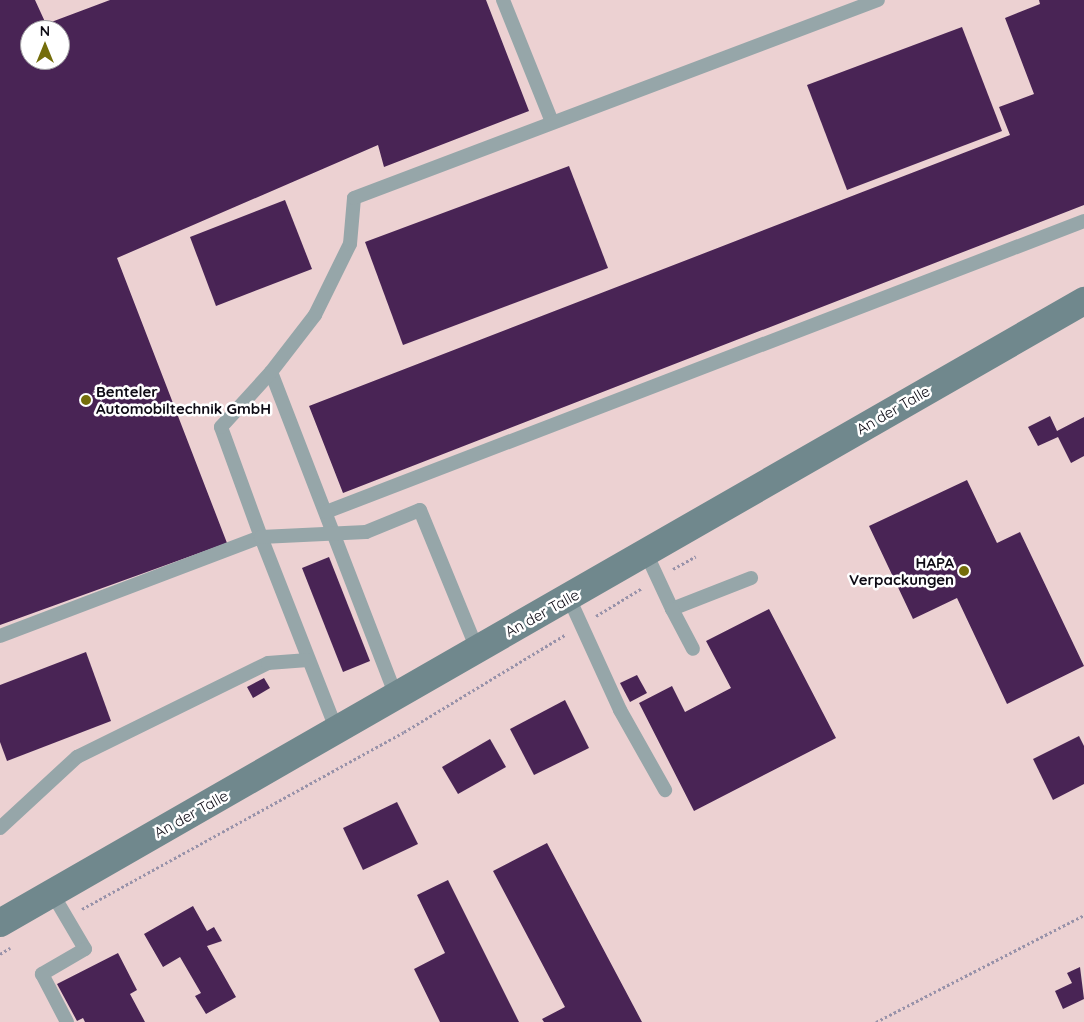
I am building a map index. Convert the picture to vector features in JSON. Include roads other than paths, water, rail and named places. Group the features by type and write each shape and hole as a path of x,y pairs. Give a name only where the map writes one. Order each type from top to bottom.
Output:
{"street":[{"name":"An der Talle","path":"6,935 52,893 337,731 395,694 569,598 1084,301"}],"lane":[{"path":"503,0 552,122"},
{"path":"337,731 261,537 221,426 271,372 315,315 350,244 354,198 878,0"},
{"path":"326,512 1084,221"},
{"path":"271,372 335,534 395,694"},
{"path":"0,636 261,537 366,532 420,510 477,649"},
{"path":"646,553 693,649"},
{"path":"672,609 751,578"},
{"path":"569,598 580,626 620,710 665,790"},
{"path":"0,828 77,758 268,663 308,660"},
{"path":"52,893 85,950 42,974 67,1022"}],"place":[{"name":"Benteler Automobiltechnik GmbH","path":"86,400"},
{"name":"HAPA Verpackungen","path":"964,571"}]}
